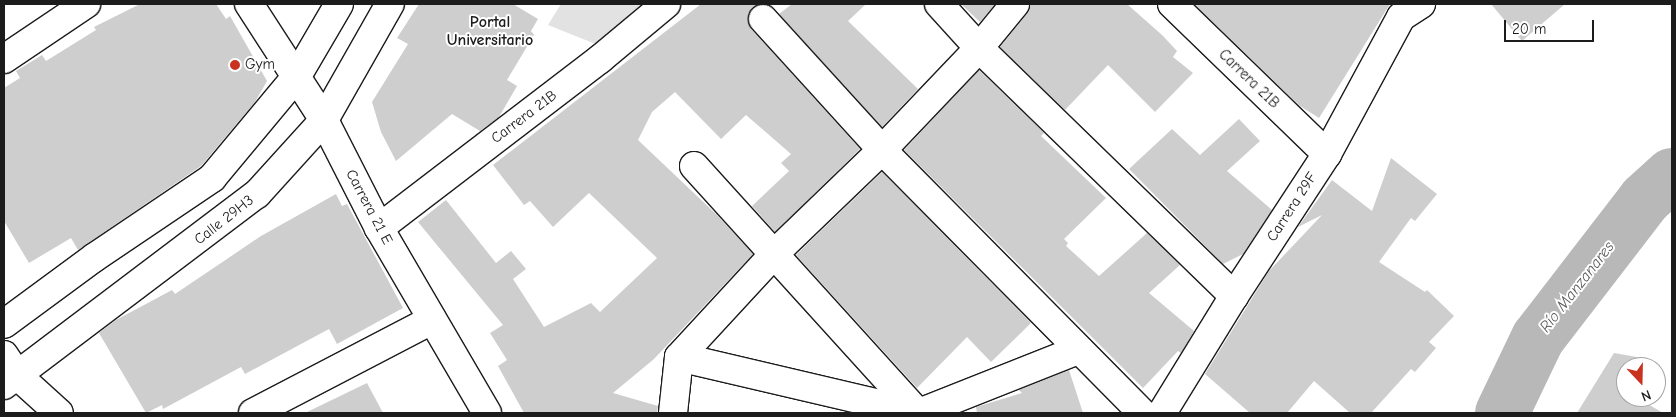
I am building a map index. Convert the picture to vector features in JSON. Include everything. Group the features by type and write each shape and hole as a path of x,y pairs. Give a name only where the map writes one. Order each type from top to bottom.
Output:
{"street":[{"path":"4,59 86,4"},
{"name":"Carrera 21 E","path":"249,4 324,120 379,228 487,413"},
{"path":"4,324 95,257 212,178 297,76 339,4"},
{"name":"Calle 29H3","path":"8,372 257,194 324,120 390,4"},
{"name":"Carrera 21B","path":"379,228 600,59 666,4"},
{"path":"939,4 980,48 1234,296"},
{"path":"673,413 679,357 775,253 882,150 980,48 1015,4"},
{"name":"Carrera 21B","path":"1172,4 1327,154"},
{"name":"Carrera 29F","path":"1162,413 1234,296 1327,154 1403,8"},
{"path":"763,19 882,150 1142,413"},
{"path":"694,166 775,253 918,413"},
{"path":"253,413 292,404 432,320"},
{"path":"679,357 918,413 1078,350"},
{"path":"8,372 59,413"}],"shaded area":[{"path":"561,4 642,4 598,45 548,25"}],"building":[{"path":"140,4 216,4 226,19 230,16 267,81 255,102 201,166 78,250 71,238 29,263 4,221 4,88 20,78 16,71 42,55 46,61 96,30 94,27"},
{"path":"419,4 513,4 538,19 531,31 534,35 507,80 517,86 499,117 480,131 452,114 396,161 381,132 372,102 408,44 397,38"},
{"path":"701,4 759,4 748,14 751,29 860,149 775,232 752,206 789,171 781,163 791,154 746,115 721,139 675,92 652,112 638,140 716,214 753,254 654,359 613,393 658,406 657,413 524,413 498,366 507,360 490,333 503,325 418,222 446,200 496,263 511,251 526,269 513,279 544,327 591,303 600,312 657,258 589,193 553,227 530,201 524,205 493,165"},
{"path":"792,4 866,4 848,21 918,89 882,127 779,14"},
{"path":"961,4 995,4 980,22"},
{"path":"1030,4 1127,4 1162,35 1177,51 1173,57 1193,73 1155,112 1108,65 1065,110 1000,47 1027,14"},
{"path":"1194,4 1390,4 1319,118 1300,106"},
{"path":"1491,4 1565,4 1522,41"},
{"path":"979,70 1044,133 1041,136 1106,198 1064,239 1068,243 1066,246 1099,276 1147,233 1180,265 1149,293 1194,331 1181,353 1178,351 1143,388 904,150"},
{"path":"1239,119 1260,141 1227,171 1272,210 1243,254 1223,264 1129,169 1172,129 1200,155"},
{"path":"1391,158 1437,194 1415,221 1411,218 1379,262 1425,292 1427,290 1454,316 1429,342 1436,348 1415,372 1411,369 1371,413 1350,413 1314,381 1287,413 1250,413 1205,374 1269,271 1322,215 1298,227 1332,180 1372,211"},
{"path":"882,172 1031,323 991,362 967,337 917,388 796,255"},
{"path":"336,194 342,206 347,204 403,308 337,344 329,329 245,374 241,367 163,409 162,405 146,413 99,333 116,320 172,290 175,294 261,236"},
{"path":"1614,353 1637,357 1616,357 1616,407 1653,407 1663,413 1577,413"},
{"path":"1069,370 1083,413 977,413 976,407 1022,393 1019,390"},
{"path":"367,383 383,413 305,413"}],"waterway":[{"name":"Río Manzanares","path":"1502,413 1538,338 1645,199 1672,175"}],"place":[{"name":"Gym","path":"235,65"}],"district":[{"name":"Portal Universitario","path":"490,31"}]}
